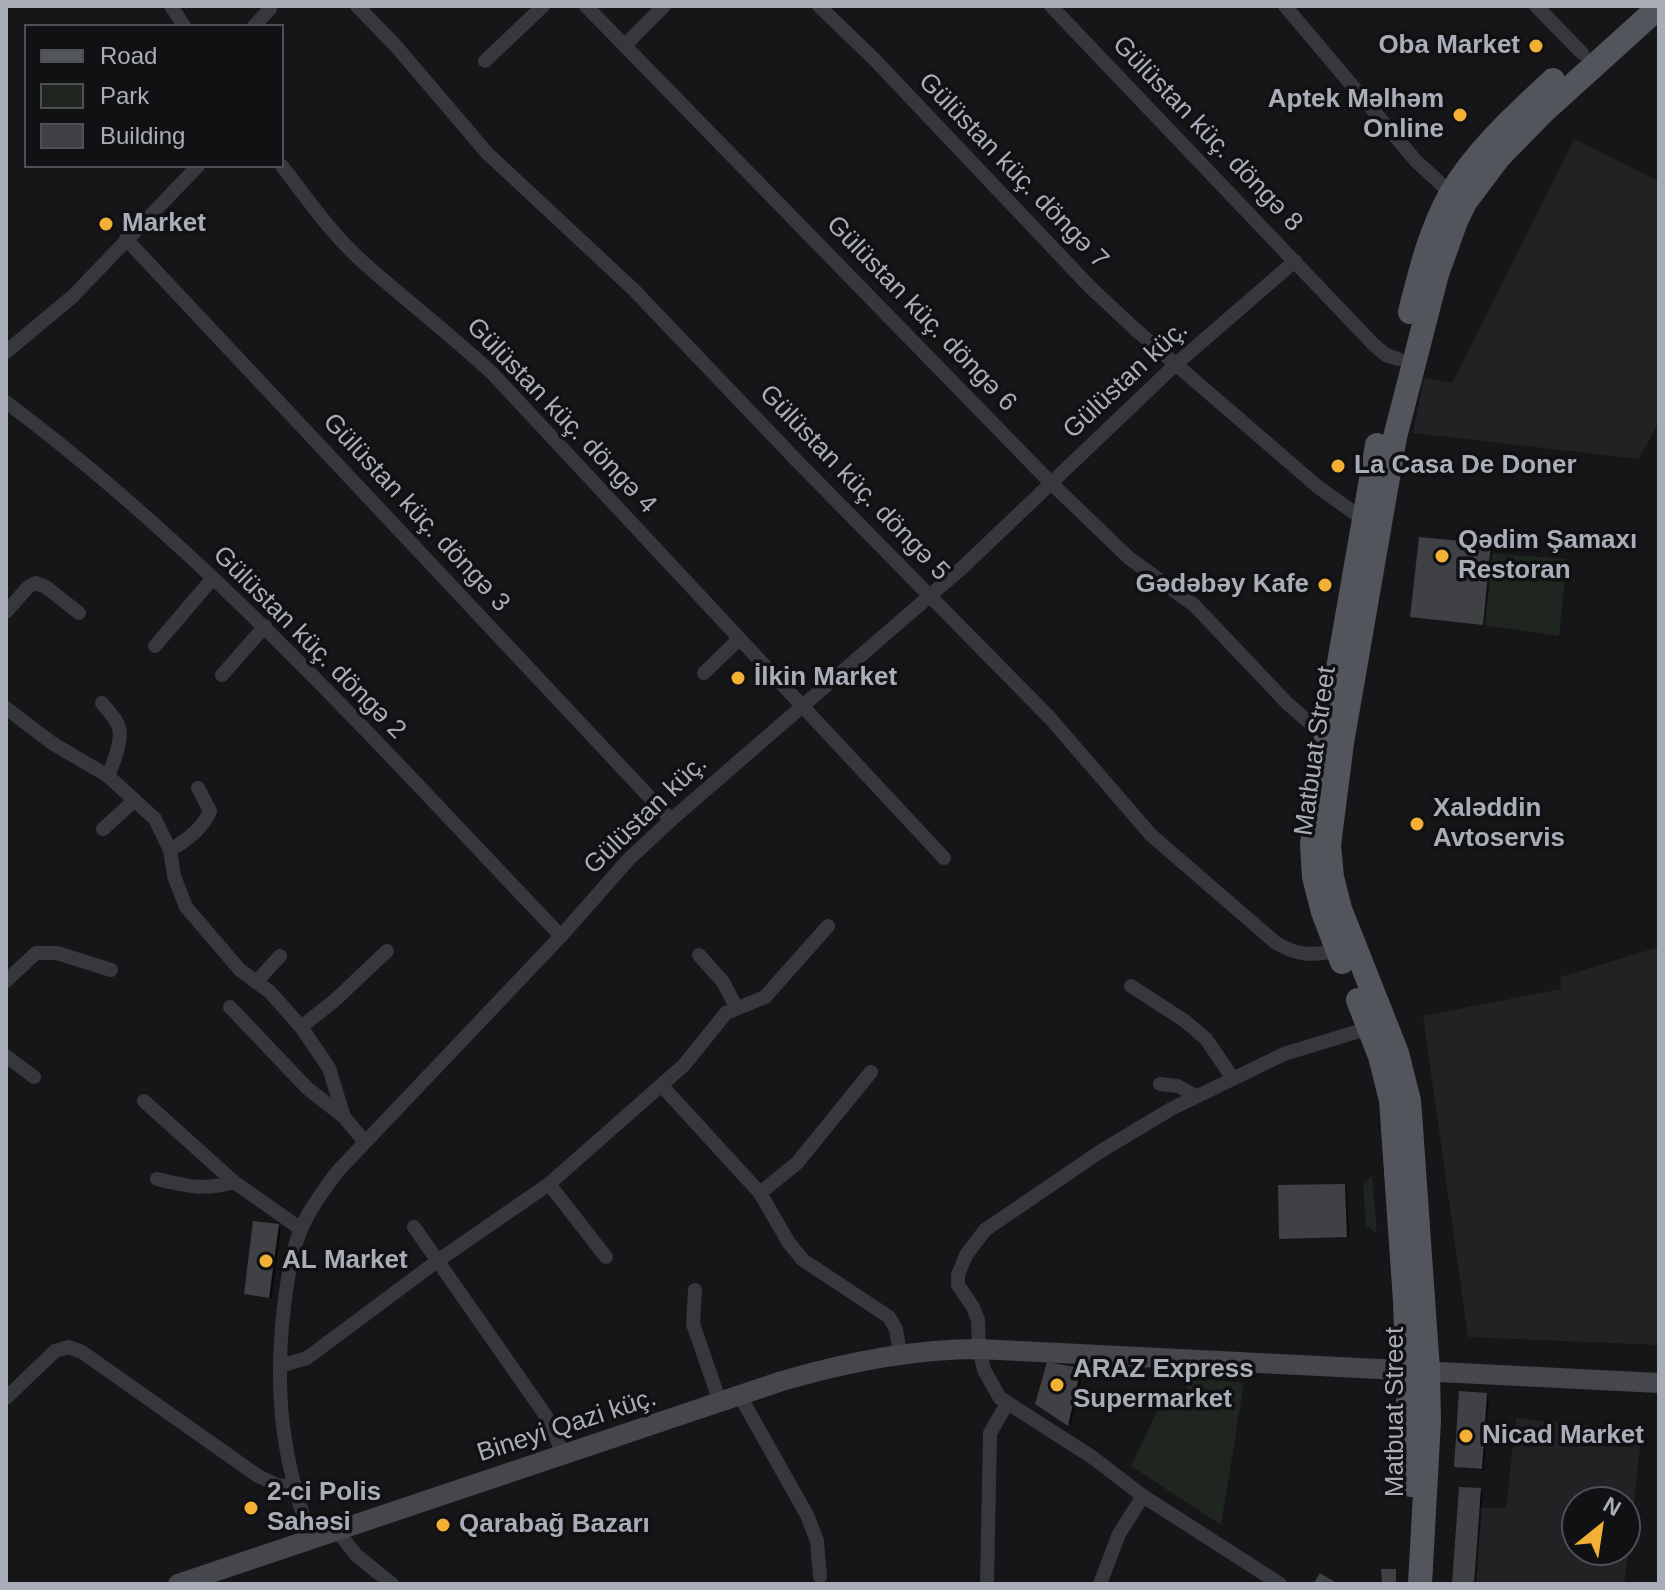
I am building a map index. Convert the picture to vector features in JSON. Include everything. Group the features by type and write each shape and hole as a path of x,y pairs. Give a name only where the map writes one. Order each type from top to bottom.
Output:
{"main road":[{"name":"Matbuat Street","path":"1414,1584 1418,1370 1409,1101 1397,1053 1378,1026 1338,951 1323,912 1313,866 1315,805 1334,740 1372,521 1395,437 1405,361 1456,221 1459,197 1635,6"},
{"name":"Matbuat Street","path":"1588,59 1659,7"},
{"name":"Matbuat Street","path":"1334,740 1329,845 1332,877 1378,1026"},
{"name":"Bineyi Qazi küç.","path":"178,1584 730,1399 821,1370 900,1353 979,1349 1659,1383"},
{"name":"Matbuat Street","path":"1418,1370 1429,1421 1420,1584"}],"street":[{"path":"171,6 183,24"},
{"name":"Gülüstan küç. döngə 5","path":"357,6 395,45 487,153 633,289 1050,718 1151,835 1276,943 1294,953 1309,955 1338,951"},
{"path":"485,61 543,6"},
{"name":"Gülüstan küç. döngə 6","path":"586,6 1051,483 1129,558 1194,605 1230,645 1334,740"},
{"path":"626,44 664,6"},
{"name":"Gülüstan küç. döngə 7","path":"819,6 874,59 1090,287 1175,365 1327,495 1372,521"},
{"name":"Gülüstan küç. döngə 8","path":"1051,6 1374,345 1386,355 1405,361"},
{"path":"1285,6 1416,161 1459,197"},
{"path":"1536,6 1588,59"},
{"path":"256,24 270,9"},
{"name":"Gülüstan küç. döngə 4","path":"284,168 355,254 492,373 944,858"},
{"path":"6,352 72,297 187,169"},
{"name":"Gülüstan küç. döngə 3","path":"126,239 671,820"},
{"name":"Gülüstan küç.","path":"311,1538 293,1487 281,1419 280,1366 287,1284 301,1229 318,1198 364,1141 561,936 629,859 930,596 1175,365 1295,261"},
{"name":"Gülüstan küç. döngə 2","path":"6,402 92,469 265,626 561,936"},
{"path":"155,646 213,578"},
{"path":"6,612 28,587 36,583 46,587 79,613"},
{"path":"222,675 265,626"},
{"path":"704,673 738,640"},
{"path":"102,703 118,724 119,731 108,776"},
{"path":"6,708 52,743 108,776 155,819 170,850 174,876 186,907 233,963 284,1006 301,1027 329,1068 344,1117"},
{"path":"170,850 206,821 210,811 198,788"},
{"path":"103,829 135,800"},
{"path":"280,1366 307,1358 436,1262 549,1184 684,1065 718,1021 736,1007 765,997 828,926"},
{"path":"301,1027 387,951"},
{"path":"6,981 36,953 57,953 111,970"},
{"path":"699,955 723,982 736,1007"},
{"path":"256,982 280,956"},
{"path":"1131,986 1185,1021 1206,1039 1232,1077"},
{"path":"230,1007 307,1088 344,1117 364,1141"},
{"path":"1280,1584 1143,1496 1092,1457 1000,1398 984,1370 979,1349 978,1320 958,1285 958,1275 976,1238 1005,1214 1101,1151 1232,1077 1284,1054 1378,1026"},
{"path":"6,1056 34,1077"},
{"path":"760,1193 797,1163 871,1072"},
{"path":"1160,1084 1178,1086 1196,1096"},
{"path":"662,1086 760,1193 789,1243 803,1260 889,1317 896,1329 900,1353"},
{"path":"144,1101 234,1182 301,1229"},
{"path":"157,1179 196,1188 212,1188 234,1182"},
{"path":"549,1184 606,1257"},
{"path":"414,1227 546,1416 564,1456"},
{"path":"695,1290 693,1324 730,1399 807,1515 817,1541 820,1577"},
{"path":"6,1398 55,1351 69,1347 82,1352 249,1471 277,1485 293,1487"},
{"path":"987,1584 990,1433 1007,1404"},
{"path":"1100,1584 1119,1534 1143,1496"},
{"path":"336,1529 356,1555 392,1584"}],"shaded area":[{"path":"1574,139 1659,181 1659,421 1639,459 1413,433 1424,378 1452,383"},
{"path":"1659,947 1659,1345 1468,1337 1423,1016 1561,989 1560,977"},
{"path":"1516,1418 1642,1431 1636,1486 1561,1486 1561,1566 1626,1566 1624,1584 1474,1584 1479,1508 1506,1508"}],"green space":[{"path":"1490,553 1567,559 1559,636 1483,625"},
{"path":"1372,1176 1377,1235 1366,1225 1363,1184"},
{"path":"1187,1378 1244,1383 1221,1525 1131,1466 1163,1399 1186,1398"}],"building":[{"path":"1419,537 1491,544 1483,625 1410,617"},
{"path":"1345,1184 1347,1237 1279,1239 1278,1185"},
{"path":"253,1221 279,1224 269,1298 244,1294"},
{"path":"1047,1362 1081,1368 1068,1426 1035,1404"},
{"path":"1459,1391 1487,1393 1482,1469 1454,1467"},
{"path":"1459,1487 1481,1488 1474,1584 1452,1584"},
{"path":"1381,1569 1396,1569 1396,1584 1382,1584"},
{"path":"1320,1573 1338,1584 1313,1584"}],"place":[{"name":"Oba Market","path":"1536,46"},
{"name":"Aptek Mәlhәm Online","path":"1460,115"},
{"name":"Market","path":"106,224"},
{"name":"La Casa De Doner","path":"1338,466"},
{"name":"Qədim Şamaxı Restoran","path":"1442,556"},
{"name":"Gədəbəy Kafe","path":"1325,585"},
{"name":"İlkin Market","path":"738,678"},
{"name":"Xaləddin Avtoservis","path":"1417,824"},
{"name":"AL Market","path":"266,1261"},
{"name":"ARAZ Express Supermarket","path":"1057,1385"},
{"name":"Nicad Market","path":"1466,1436"},
{"name":"2-ci Polis Sahəsi","path":"251,1508"},
{"name":"Qarabağ Bazarı","path":"443,1525"}]}
